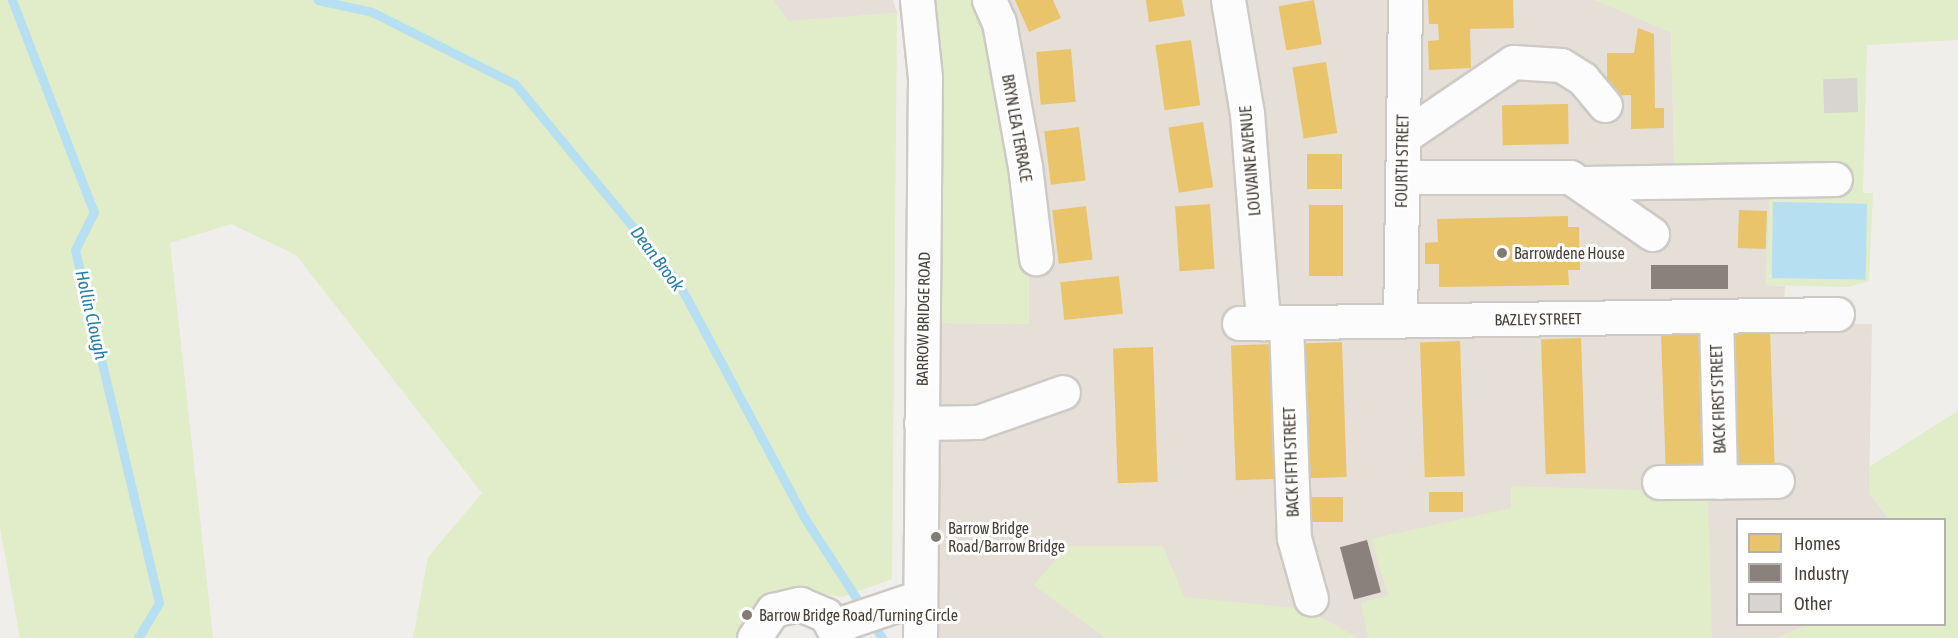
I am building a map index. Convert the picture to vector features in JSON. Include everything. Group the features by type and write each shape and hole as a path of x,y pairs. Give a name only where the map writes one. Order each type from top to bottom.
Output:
{"street":[{"name":"BARROW BRIDGE ROAD","path":"917,0 925,77 921,423 906,602 920,638"},
{"name":"BRYN LEA TERRACE","path":"989,0 999,22 1023,155 1036,258"},
{"name":"LOUVAINE AVENUE","path":"1228,0 1247,113 1263,323"},
{"name":"FOURTH STREET","path":"1400,321 1405,0"},
{"path":"1403,137 1513,62 1561,65 1583,78 1605,105"},
{"path":"1402,177 1553,175 1585,183 1835,179"},
{"path":"1585,183 1652,234"},
{"name":"BAZLEY STREET","path":"1263,323 1838,314"},
{"name":"BACK FIRST STREET","path":"1716,316 1720,482"},
{"name":"BACK FIFTH STREET","path":"1263,323 1294,538 1311,599"},
{"path":"921,423 978,422 1063,392"},
{"path":"1659,482 1777,481"},
{"path":"754,638 763,620 786,605 814,607 843,628 906,602"}],"shaded area":[{"path":"772,0 893,0 897,13 789,21"},
{"path":"975,0 1595,0 1671,32 1675,194 1770,191 1766,285 1785,286 1784,302 1848,324 1872,324 1869,493 1888,518 1736,518 1736,626 1805,626 1777,638 1358,638 1305,609 1034,585 1106,638 937,638 940,323 1029,324"}],"green space":[{"path":"0,0 772,0 789,21 897,13 892,579 842,597 797,589 761,598 739,638 413,638 428,557 482,493 296,255 231,224 170,243 213,638 20,638 0,527"},
{"path":"930,0 975,0 1000,75 1029,268 1029,324 940,323"},
{"path":"1595,0 1958,0 1958,40 1867,45 1863,193 1873,193 1869,281 1848,287 1766,285 1770,191 1675,194 1671,32","holes":["1866,203 1863,278 1768,277"]},
{"path":"1958,411 1958,638 1777,638 1805,626 1946,626 1946,518 1888,518 1869,493 1869,467"},
{"path":"1511,486 1708,492 1712,638 1368,638 1361,603 1388,595 1371,539 1511,508"},
{"path":"1068,546 1163,546 1184,597 1305,609 1358,638 1106,638 1034,585"}],"water":[{"path":"1773,202 1867,204 1866,280 1772,278"}],"building: Homes":[{"path":"1015,0 1053,0 1061,18 1029,32"},
{"path":"1146,0 1182,0 1185,16 1149,22"},
{"path":"1314,0 1322,44 1286,51 1279,6"},
{"path":"1428,0 1513,0 1514,28 1470,29 1471,68 1429,70 1428,41 1439,40 1438,24 1429,24"},
{"path":"1638,28 1654,34 1655,108 1664,108 1664,128 1631,129 1631,95 1607,96 1607,53 1634,53"},
{"path":"1191,40 1200,105 1165,110 1155,45"},
{"path":"1071,49 1076,102 1041,105 1036,52"},
{"path":"1326,62 1337,133 1304,138 1292,67"},
{"path":"1568,104 1569,144 1503,145 1502,105"},
{"path":"1203,122 1213,187 1179,193 1168,127"},
{"path":"1079,127 1086,181 1051,185 1044,131"},
{"path":"1307,154 1342,154 1342,189 1307,189"},
{"path":"1210,204 1215,269 1180,271 1175,206"},
{"path":"1309,205 1343,205 1343,276 1309,276"},
{"path":"1086,206 1093,260 1059,264 1052,210"},
{"path":"1739,210 1767,211 1766,249 1738,248"},
{"name":"Barrowdene House","path":"1568,216 1568,227 1579,227 1580,270 1568,270 1569,285 1439,287 1439,264 1425,264 1425,243 1438,242 1437,219"},
{"path":"1119,276 1123,314 1064,320 1060,282"},
{"path":"1770,331 1775,466 1735,467 1730,332"},
{"path":"1701,333 1706,468 1666,469 1661,334"},
{"path":"1581,338 1586,473 1546,474 1541,339"},
{"path":"1460,341 1465,476 1425,477 1420,342"},
{"path":"1342,342 1347,477 1307,478 1302,343"},
{"path":"1271,344 1276,479 1236,480 1231,345"},
{"path":"1153,347 1158,482 1118,483 1113,348"},
{"path":"1429,492 1463,492 1463,512 1429,512"},
{"path":"1309,497 1343,497 1343,522 1309,522"}],"building: Industry":[{"path":"1651,265 1728,265 1728,289 1651,289"},
{"path":"1367,540 1381,592 1354,599 1340,547"}],"building: Other":[{"path":"1857,78 1858,112 1824,113 1823,79"}],"waterway":[{"name":"Hollin Clough","path":"12,0 94,212 75,250 159,603 138,638"},
{"name":"Dean Brook","path":"318,0 372,12 515,84 678,282 804,517 882,638"}],"place":[{"name":"Barrowdene House","path":"1502,253"},
{"name":"Barrow Bridge Road/Barrow Bridge","path":"936,537"},
{"name":"Barrow Bridge Road/Turning Circle","path":"747,615"}]}
